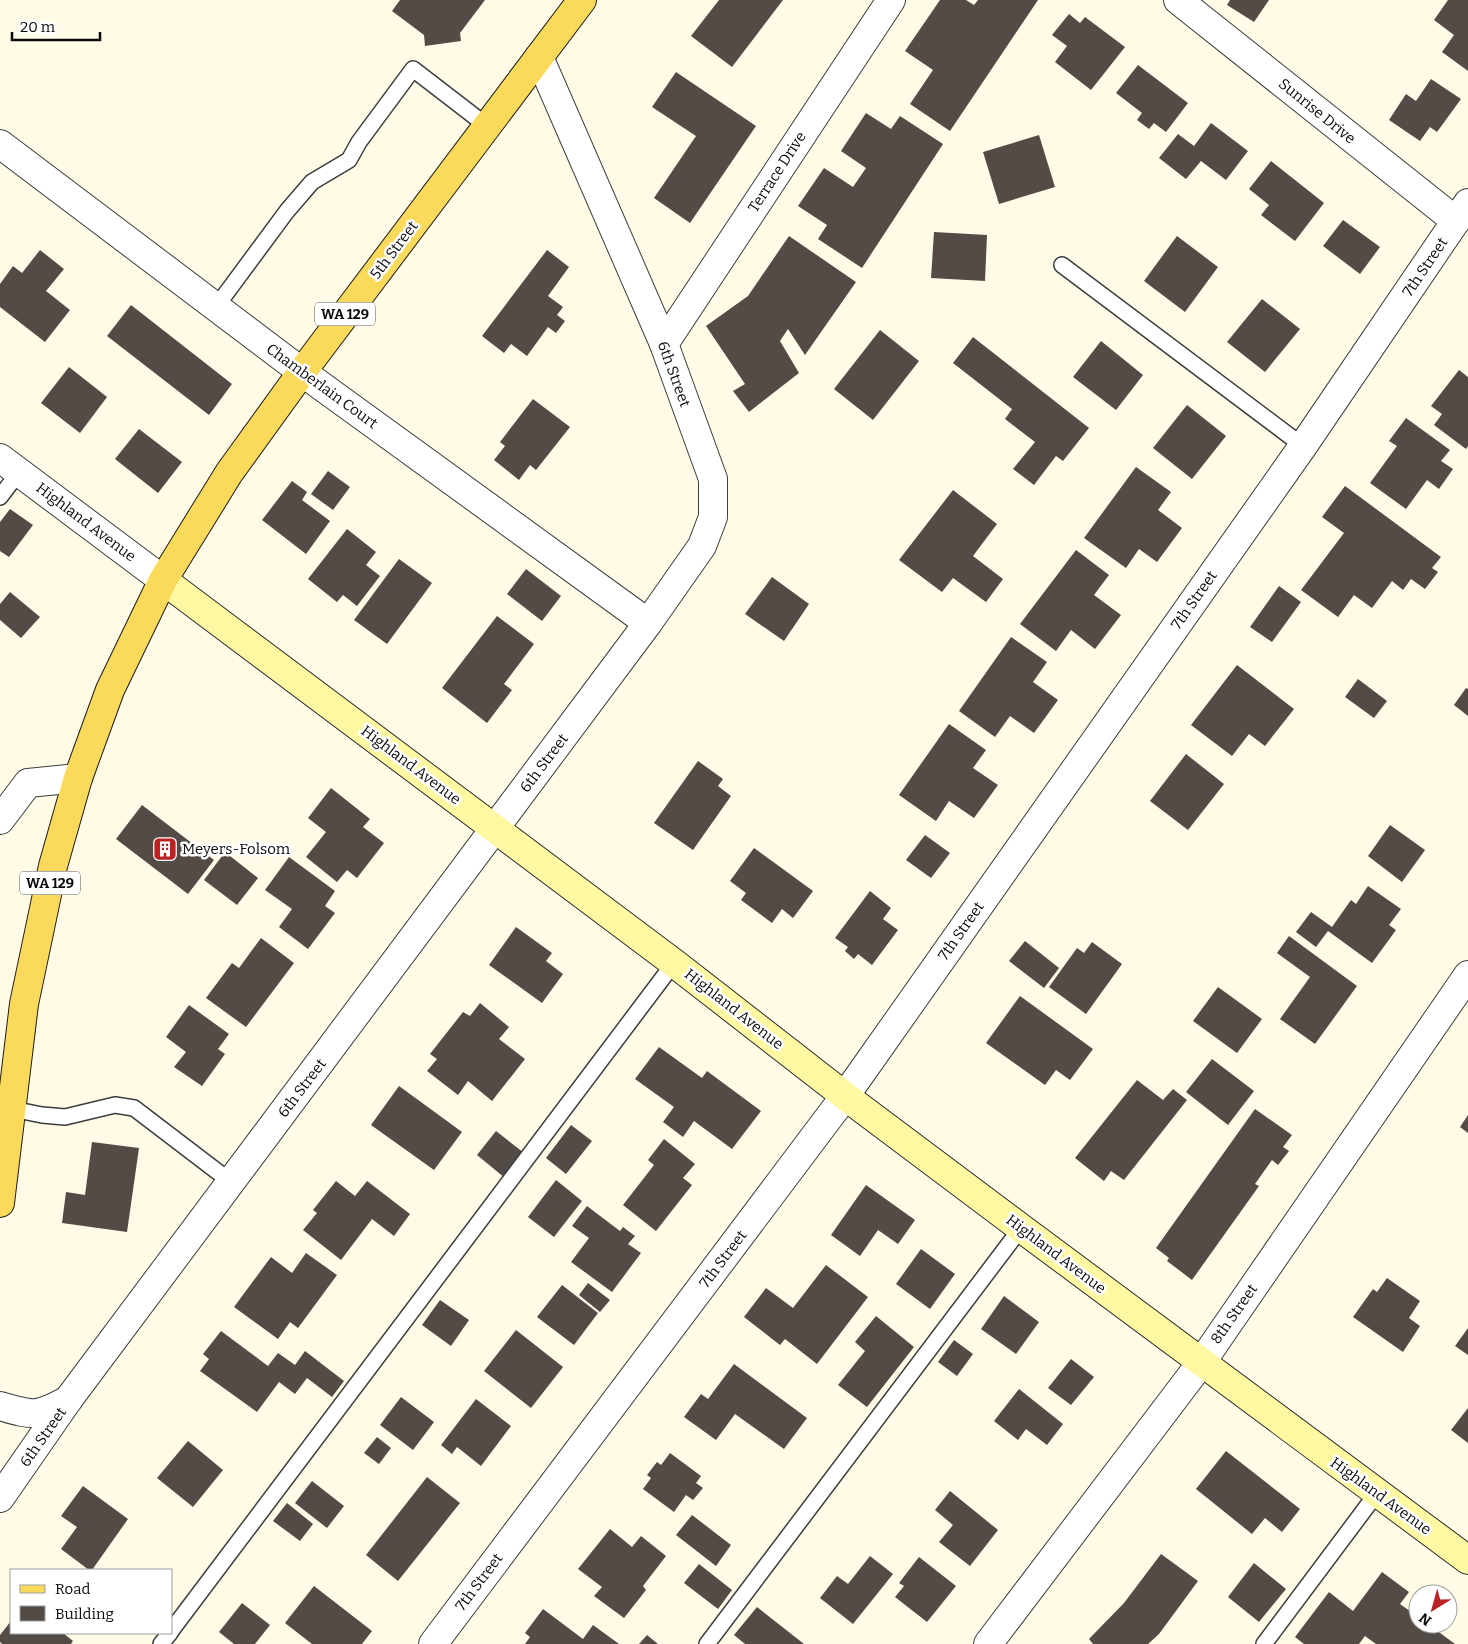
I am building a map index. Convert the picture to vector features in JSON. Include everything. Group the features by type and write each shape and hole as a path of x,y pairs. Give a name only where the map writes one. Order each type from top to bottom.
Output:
{"main road":[{"name":"5th Street","path":"163,580 229,473 302,372 582,0"},
{"name":"WA 129","path":"0,1203 2,1170 12,1109 24,1004 53,866 78,778 110,690 163,580"},
{"name":"Highland Avenue","path":"163,580 674,962 846,1096 1021,1228 1468,1560"}],"street":[{"name":"Terrace Drive","path":"664,344 890,0"},
{"name":"Sunrise Drive","path":"1178,0 1462,212"},
{"name":"6th Street","path":"0,1498 68,1400 648,622 702,546 713,517 713,479 664,344 539,57"},
{"name":"Chamberlain Court","path":"0,144 302,372 648,622"},
{"name":"7th Street","path":"433,1644 846,1096 1303,446 1462,212"},
{"name":"Highland Avenue","path":"9,465 163,580"},
{"path":"0,820 28,783 78,778"},
{"name":"8th Street","path":"988,1644 1201,1363 1468,975"},
{"name":"6th Street","path":"0,1406 28,1414 45,1412 68,1400"}],"lane":[{"path":"216,306 287,211 312,182 349,160 359,142 413,69 487,126"},
{"path":"1062,265 1303,446"},
{"path":"0,497 9,465"},
{"path":"172,1629 674,962"},
{"path":"12,1109 65,1117 115,1105 134,1108 231,1182"},
{"path":"707,1644 1021,1228"},
{"path":"1264,1644 1377,1493"}],"building":[{"path":"400,0 485,0 460,33 461,41 425,46 424,35 392,11"},
{"path":"719,0 783,0 732,67 691,36"},
{"path":"940,0 966,0 974,5 978,0 1038,0 950,131 910,104 933,70 905,51"},
{"path":"1230,0 1269,0 1254,22 1227,5"},
{"path":"1448,0 1468,0 1468,71 1442,52 1454,35 1434,20"},
{"path":"1069,14 1080,23 1085,17 1125,47 1091,90 1055,62 1067,46 1052,35"},
{"path":"1138,65 1188,103 1166,132 1154,123 1149,129 1137,120 1142,113 1116,93"},
{"path":"676,72 756,126 690,223 654,198 696,136 652,107"},
{"path":"1431,79 1461,99 1437,132 1430,127 1420,141 1389,120 1406,94 1416,101"},
{"path":"866,113 891,129 900,116 943,144 862,268 818,239 827,225 798,206 824,168 853,187 866,168 841,151"},
{"path":"1211,123 1248,151 1226,180 1201,161 1186,179 1159,158 1178,134 1194,146"},
{"path":"1039,135 1055,187 999,204 983,152"},
{"path":"1271,161 1324,203 1295,241 1261,215 1269,205 1249,189"},
{"path":"1343,220 1380,247 1360,274 1323,246"},
{"path":"934,232 987,235 985,281 931,278"},
{"path":"789,236 856,282 805,355 788,329 780,341 799,373 749,412 733,391 745,384 706,326 748,296"},
{"path":"1177,236 1218,267 1185,312 1144,281"},
{"path":"40,250 64,269 46,291 70,310 45,342 0,307 0,284 13,266 22,273"},
{"path":"547,250 569,267 548,296 563,307 557,315 565,321 556,333 548,327 527,356 511,344 504,353 482,336"},
{"path":"1262,299 1300,329 1265,372 1227,342"},
{"path":"131,305 232,384 209,415 107,336"},
{"path":"880,330 919,361 873,420 834,389"},
{"path":"973,337 1089,428 1063,461 1056,456 1034,485 1013,469 1035,442 1005,419 1012,409 953,363"},
{"path":"1101,341 1143,375 1116,410 1073,377"},
{"path":"69,367 107,397 80,433 41,403"},
{"path":"1459,370 1468,377 1468,446 1466,449 1434,425 1442,414 1431,406"},
{"path":"533,399 570,427 536,470 530,465 519,480 494,460 505,446 500,442"},
{"path":"1187,405 1226,436 1192,479 1153,448"},
{"path":"1406,418 1450,450 1441,461 1453,469 1439,489 1427,480 1406,509 1370,483 1397,446 1389,441"},
{"path":"139,429 182,462 158,493 115,459"},
{"path":"1136,467 1171,492 1158,510 1182,528 1157,562 1139,549 1126,568 1084,538"},
{"path":"328,471 350,487 333,510 311,494"},
{"path":"292,481 307,492 302,500 330,521 306,554 262,520"},
{"path":"1345,486 1441,557 1432,568 1438,572 1425,589 1411,579 1403,590 1392,581 1372,608 1354,595 1338,617 1301,590 1344,533 1322,517"},
{"path":"953,490 997,524 973,556 1003,579 986,602 953,578 942,592 899,560"},
{"path":"10,509 33,525 9,557 0,551 0,522"},
{"path":"347,529 376,552 366,565 380,576 357,606 343,595 337,602 308,579"},
{"path":"1076,550 1109,575 1094,595 1121,615 1095,649 1071,630 1056,651 1020,624"},
{"path":"399,559 432,583 387,644 354,620"},
{"path":"526,569 561,596 542,621 507,594"},
{"path":"772,577 809,604 784,641 745,614"},
{"path":"1279,586 1301,602 1272,642 1250,627"},
{"path":"10,592 40,617 21,638 0,620 0,604"},
{"path":"497,616 534,644 504,684 512,690 487,723 442,688"},
{"path":"1011,637 1047,662 1033,682 1058,700 1034,733 1010,716 995,737 959,711"},
{"path":"1237,665 1294,709 1265,746 1249,734 1232,756 1191,725"},
{"path":"1358,679 1387,701 1374,718 1345,697"},
{"path":"1466,688 1468,689 1468,716 1454,705"},
{"path":"949,724 986,750 973,768 998,785 974,818 949,801 936,821 899,795"},
{"path":"1186,754 1224,784 1188,830 1150,801"},
{"path":"698,761 723,779 718,786 731,796 693,850 654,823"},
{"path":"331,788 370,819 363,827 384,843 357,878 347,870 337,882 306,857 326,832 308,818"},
{"name":"Meyers-Folsom","path":"142,805 214,860 188,894 116,839"},
{"path":"1390,825 1425,850 1402,882 1368,856"},
{"path":"925,835 950,853 931,878 906,860"},
{"path":"754,848 813,891 793,918 782,909 772,923 741,900 746,893 730,881"},
{"path":"225,852 258,878 237,905 204,880"},
{"path":"289,857 335,891 325,906 335,913 308,949 279,927 292,909 265,890"},
{"path":"1368,886 1401,909 1389,925 1396,930 1372,963 1328,931 1316,947 1296,932 1311,912 1332,927 1351,900 1356,904"},
{"path":"870,891 891,908 883,919 898,930 872,965 858,954 854,959 845,951 848,947 835,938"},
{"path":"516,927 552,953 546,961 563,974 542,1003 489,965"},
{"path":"1289,936 1357,986 1315,1044 1280,1019 1310,977 1277,953"},
{"path":"261,938 294,963 246,1027 206,998 232,963 239,968"},
{"path":"1025,941 1059,968 1044,988 1009,961"},
{"path":"1092,942 1122,964 1086,1014 1049,987 1077,948 1084,953"},
{"path":"1218,987 1262,1019 1237,1053 1193,1021"},
{"path":"1020,996 1093,1049 1070,1080 1056,1070 1045,1085 986,1043"},
{"path":"480,1003 509,1027 499,1039 525,1059 492,1101 468,1081 458,1095 427,1071 437,1059 430,1054 463,1012 470,1016"},
{"path":"189,1005 229,1034 218,1049 225,1054 202,1086 174,1067 186,1052 166,1037"},
{"path":"659,1047 702,1078 707,1071 761,1111 732,1149 694,1121 683,1137 663,1122 674,1107 635,1079"},
{"path":"1212,1059 1254,1091 1228,1125 1186,1092"},
{"path":"1137,1080 1163,1100 1173,1089 1187,1100 1124,1180 1111,1171 1104,1181 1075,1158"},
{"path":"399,1086 462,1132 434,1170 371,1125"},
{"path":"1255,1109 1292,1135 1283,1147 1289,1151 1278,1165 1272,1160 1255,1184 1259,1186 1192,1280 1167,1261 1169,1258 1156,1248"},
{"path":"1468,1115 1468,1133 1460,1127"},
{"path":"571,1125 592,1141 566,1174 546,1158"},
{"path":"496,1131 524,1153 505,1178 477,1155"},
{"path":"664,1139 695,1164 683,1178 692,1185 656,1231 623,1205 654,1165 648,1160"},
{"path":"92,1142 139,1148 127,1232 62,1223 66,1192 85,1195"},
{"path":"556,1180 582,1201 554,1237 528,1217"},
{"path":"336,1181 355,1196 367,1181 410,1214 394,1236 372,1219 341,1260 303,1230 317,1213 313,1210"},
{"path":"866,1185 915,1220 898,1244 878,1230 860,1256 831,1235"},
{"path":"587,1206 620,1231 623,1227 635,1236 628,1244 641,1253 612,1292 571,1262 589,1238 572,1226"},
{"path":"921,1249 955,1274 930,1309 896,1284"},
{"path":"306,1253 337,1275 298,1328 290,1322 278,1339 234,1307 271,1257 292,1273"},
{"path":"826,1265 868,1297 817,1364 785,1339 780,1345 744,1317 766,1288 793,1308"},
{"path":"1387,1278 1420,1301 1409,1318 1420,1326 1403,1352 1353,1317 1373,1289 1377,1292"},
{"path":"588,1283 610,1300 600,1312 579,1295"},
{"path":"562,1285 598,1313 574,1345 537,1317"},
{"path":"1004,1296 1039,1322 1016,1354 981,1329"},
{"path":"440,1300 469,1320 451,1346 422,1325"},
{"path":"876,1316 914,1347 867,1407 838,1385 865,1351 855,1342"},
{"path":"1468,1328 1468,1355 1455,1346"},
{"path":"516,1330 563,1367 531,1408 484,1371"},
{"path":"221,1331 268,1366 278,1353 295,1365 305,1351 344,1381 332,1397 307,1378 295,1394 279,1382 257,1412 200,1371 209,1359 203,1354"},
{"path":"954,1340 973,1354 957,1376 938,1362"},
{"path":"1071,1359 1094,1377 1071,1405 1048,1388"},
{"path":"734,1364 807,1418 784,1449 735,1414 716,1440 684,1417 701,1394 708,1399"},
{"path":"1019,1389 1063,1424 1047,1445 1026,1429 1018,1440 994,1421"},
{"path":"401,1397 434,1422 413,1450 380,1425"},
{"path":"476,1399 511,1426 481,1466 457,1447 452,1454 441,1445"},
{"path":"1468,1408 1468,1443 1451,1430"},
{"path":"377,1437 391,1448 379,1464 364,1453"},
{"path":"188,1441 223,1470 193,1507 157,1478"},
{"path":"1226,1451 1300,1509 1282,1532 1265,1518 1252,1534 1196,1489"},
{"path":"670,1453 701,1476 696,1483 703,1488 693,1500 686,1495 674,1512 643,1489 651,1478 647,1475 657,1462 661,1465"},
{"path":"427,1477 460,1503 398,1581 366,1555"},
{"path":"312,1481 344,1506 327,1528 295,1503"},
{"path":"83,1486 128,1519 93,1569 88,1569 61,1549 77,1527 61,1516"},
{"path":"950,1491 998,1530 970,1566 939,1542 953,1525 935,1510"},
{"path":"287,1503 313,1524 300,1541 273,1521"},
{"path":"692,1515 731,1545 716,1566 676,1535"},
{"path":"610,1529 632,1547 641,1536 666,1556 643,1586 646,1590 624,1618 594,1596 602,1587 578,1569"},
{"path":"1161,1554 1198,1581 1159,1634 1148,1644 1093,1644 1089,1639 1124,1603"},
{"path":"870,1556 893,1574 853,1624 820,1598 837,1576 848,1584"},
{"path":"919,1557 956,1586 927,1622 895,1597 904,1586 899,1583"},
{"path":"1254,1563 1286,1589 1259,1622 1228,1597"},
{"path":"699,1564 732,1590 718,1609 684,1583"},
{"path":"1382,1572 1408,1591 1400,1604 1408,1610 1408,1634 1442,1634 1455,1644 1376,1644 1365,1636 1359,1644 1304,1644 1295,1637 1329,1592 1353,1611"},
{"path":"314,1586 372,1631 362,1644 312,1644 285,1623"},
{"path":"242,1603 270,1625 255,1644 234,1644 219,1632"},
{"path":"757,1607 804,1644 745,1644 734,1635"},
{"path":"543,1609 583,1639 593,1625 619,1644 525,1644 530,1637 525,1633"},
{"path":"10,1622 10,1634 64,1634 73,1641 71,1644 2,1644 0,1642 0,1635"},
{"path":"647,1635 658,1644 639,1644"}],"place":[{"name":"Meyers-Folsom","path":"165,849"}]}
